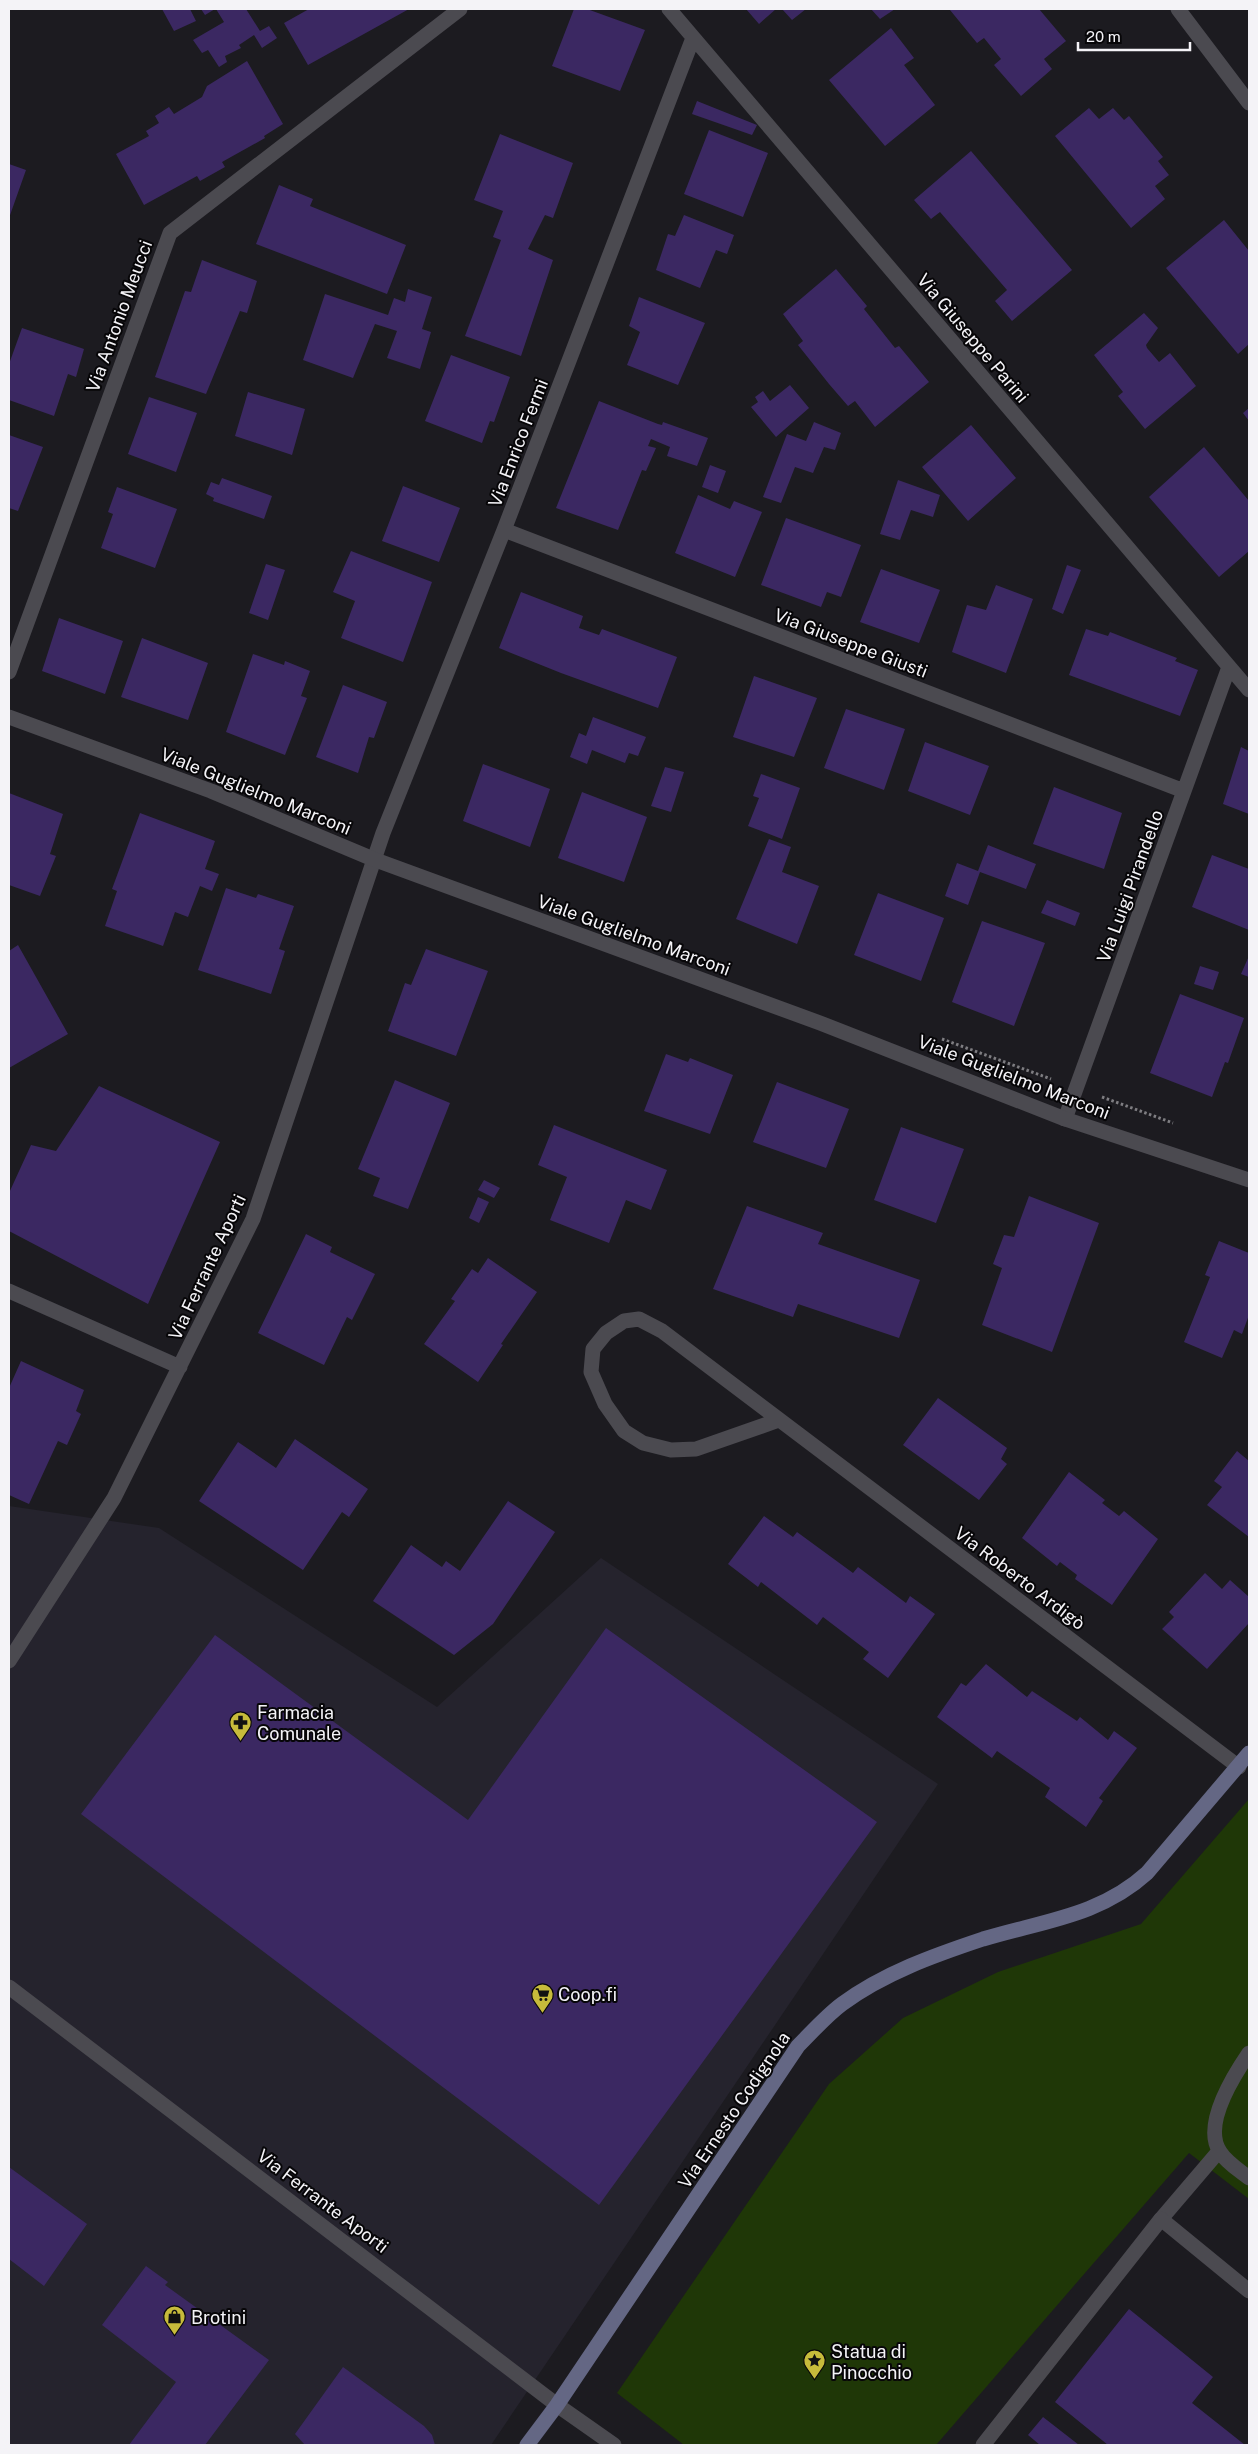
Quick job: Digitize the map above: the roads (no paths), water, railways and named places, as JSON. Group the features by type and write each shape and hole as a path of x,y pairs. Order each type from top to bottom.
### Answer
{"main road":[{"name":"Via Ernesto Codignola","path":"527,2445 557,2405 798,2046 825,2020 865,1988 919,1962 984,1939 1059,1920 1108,1902 1130,1889 1147,1873 1249,1753"}],"street":[{"name":"Via Antonio Meucci","path":"9,672 170,233 460,9"},
{"name":"Via Giuseppe Parini","path":"669,9 1249,690"},
{"path":"1178,9 1249,103"},
{"name":"Via Enrico Fermi","path":"374,859 504,530 692,38"},
{"name":"Via Giuseppe Giusti","path":"504,530 1184,791"},
{"name":"Via Luigi Pirandello","path":"1065,1119 1229,667"},
{"name":"Viale Guglielmo Marconi","path":"9,718 211,791 374,859 820,1023 1065,1119 1249,1180"},
{"name":"Via Ferrante Aporti","path":"9,1661 114,1498 253,1220 374,859"},
{"path":"9,1292 180,1367"},
{"name":"Via Roberto Ardigò","path":"779,1420 696,1449 671,1450 643,1443 624,1431 605,1404 591,1372 593,1349 606,1333 624,1321 639,1319 662,1331 1238,1766"},
{"name":"Via Ferrante Aporti","path":"9,1987 557,2405 614,2445"},
{"path":"1249,2053 1236,2072 1217,2116 1216,2129 1219,2151 1226,2160 1249,2178"},
{"path":"983,2445 1161,2219 1219,2151"},
{"path":"1161,2219 1249,2291"}],"place":[{"name":"Farmacia Comunale","path":"241,1741"},
{"name":"Coop.fi","path":"542,2013"},
{"name":"Brotini","path":"175,2336"},
{"name":"Statua di Pinocchio","path":"815,2380"}]}
